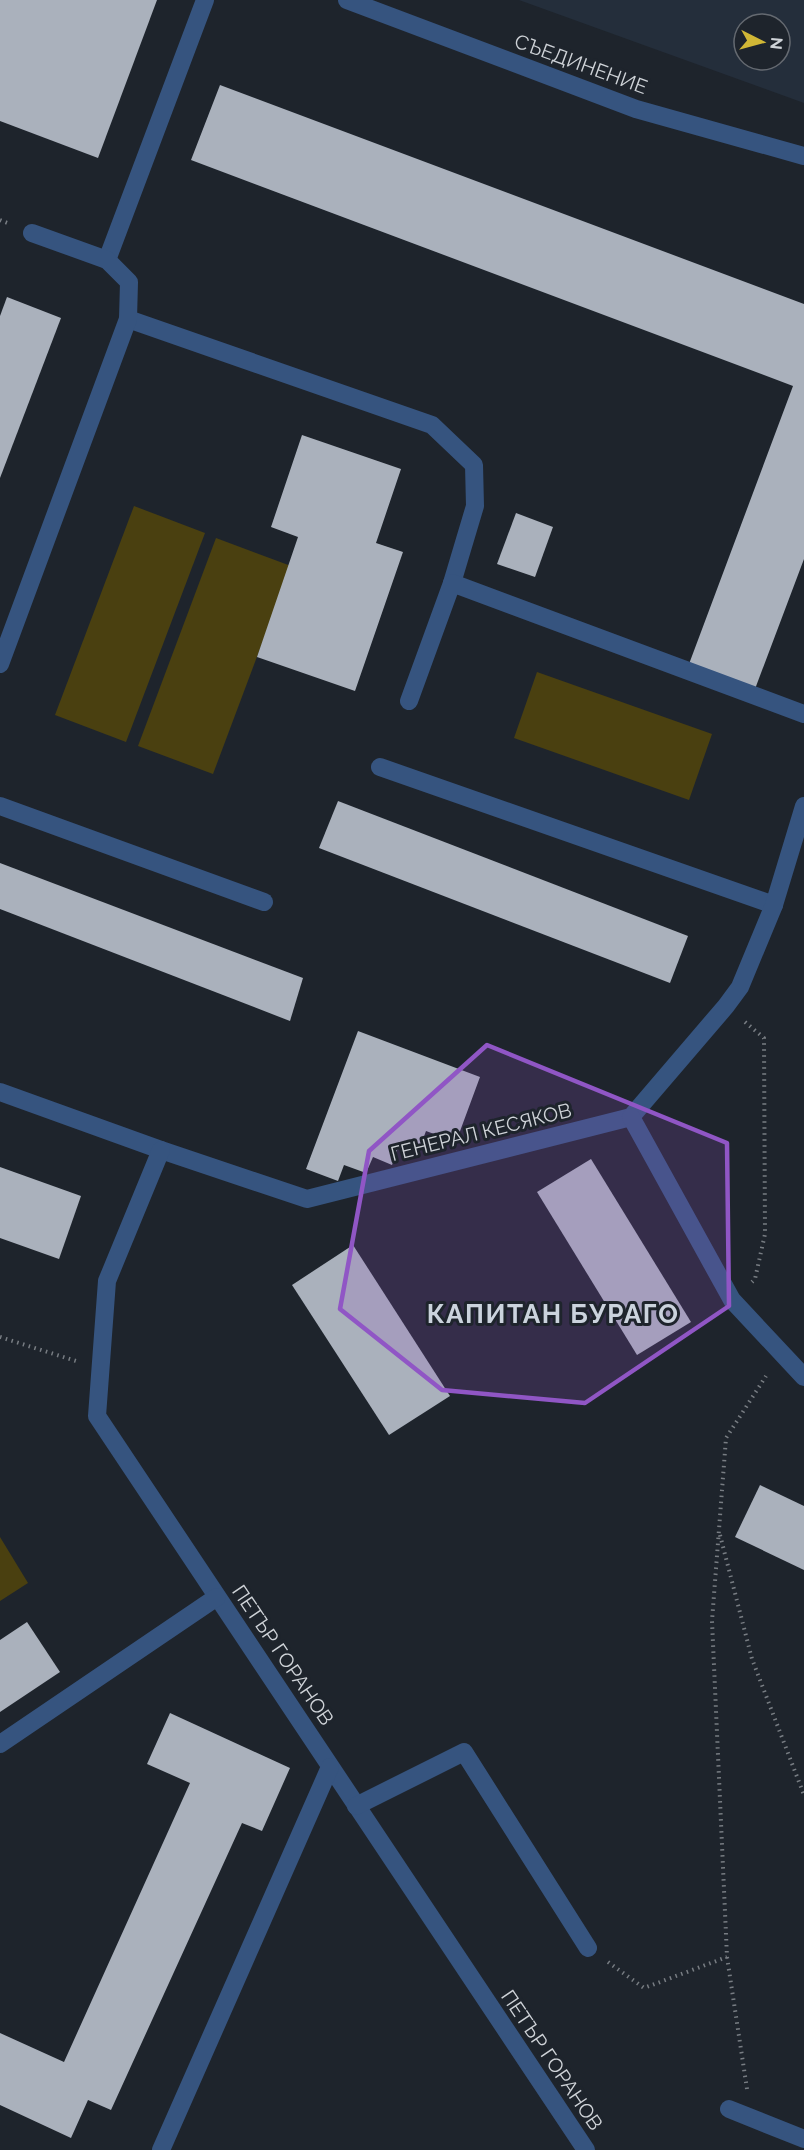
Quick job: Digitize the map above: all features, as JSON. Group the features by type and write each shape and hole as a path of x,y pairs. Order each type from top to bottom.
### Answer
{"street":[{"path":"107,260 205,0"},
{"name":"СЪЕДИНЕНИЕ","path":"347,0 636,109 804,156"},
{"path":"0,664 128,319 129,282 107,260 32,233"},
{"path":"128,319 432,424 474,465 475,506 452,583 409,701"},
{"path":"452,583 804,714"},
{"path":"380,767 774,905"},
{"path":"0,806 264,902"},
{"path":"804,806 774,905 740,987 631,1117 732,1300 804,1377"},
{"name":"ГЕНЕРАЛ КЕСЯКОВ","path":"0,1092 161,1150 307,1198 631,1117"},
{"name":"ПЕТЪР ГОРАНОВ","path":"161,1150 106,1281 97,1416 586,2150"},
{"path":"0,1744 217,1597"},
{"path":"357,1806 464,1752 588,1948"},
{"path":"161,2150 330,1767"},
{"path":"729,2109 804,2139"}],"path":[{"path":"726,1006 764,1038 765,1234 755,1279 732,1300"},
{"path":"0,1337 100,1369"},
{"path":"751,2118 727,1957 712,1621 726,1438 781,1353"},
{"path":"719,1531 752,1659 804,1795"},
{"path":"588,1948 644,1988 727,1957"}],"highlighted area":[{"path":"487,1045 727,1143 729,1306 585,1403 442,1390 340,1309 369,1151"}],"shaded area":[{"path":"519,0 804,0 804,103"},
{"path":"134,506 205,533 126,742 55,715"},
{"path":"216,538 291,566 213,774 138,746"},
{"path":"537,672 712,734 689,800 514,738"},
{"path":"0,1537 28,1583 0,1601"}],"building":[{"path":"0,0 157,0 98,158 0,121"},
{"path":"220,85 804,304 804,559 755,689 689,664 793,386 191,160"},
{"path":"7,297 61,318 0,478 0,316"},
{"path":"302,435 401,469 376,543 403,552 355,691 257,657 298,537 271,527"},
{"path":"516,513 553,527 535,577 497,564"},
{"path":"338,801 688,936 670,983 319,848"},
{"path":"0,863 303,978 290,1021 0,909"},
{"path":"358,1031 480,1077 456,1142 426,1131 419,1150 400,1142 392,1165 373,1157 366,1173 344,1165 338,1181 306,1169"},
{"path":"591,1159 691,1322 637,1355 537,1192"},
{"path":"0,1167 81,1196 59,1259 0,1238"},
{"path":"353,1245 450,1396 389,1435 292,1285"},
{"path":"760,1485 804,1506 804,1570 735,1537"},
{"path":"27,1622 60,1672 0,1712 0,1640"},
{"path":"170,1713 290,1768 262,1831 242,1823 111,2110 88,2100 71,2138 0,2105 0,2033 64,2062 190,1783 147,1764"}],"district":[{"name":"КАПИТАН БУРАГО","path":"553,1314"}]}
